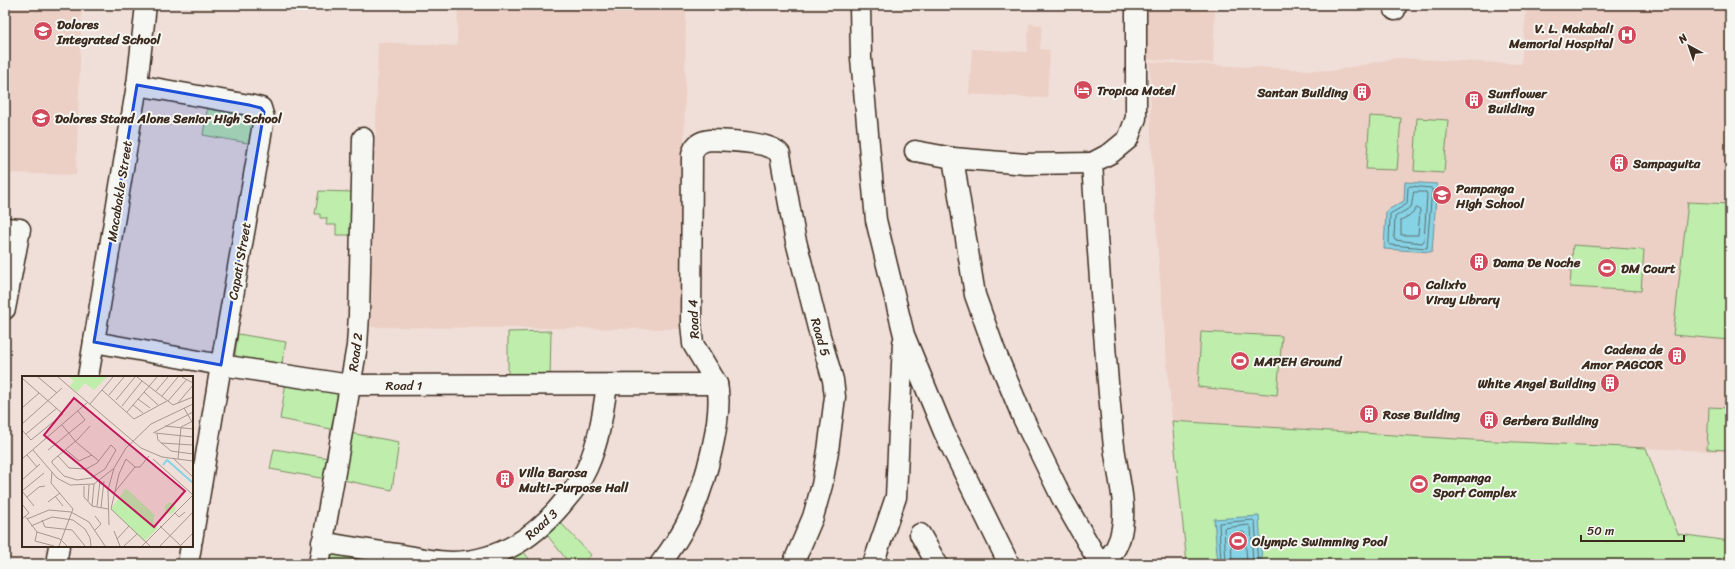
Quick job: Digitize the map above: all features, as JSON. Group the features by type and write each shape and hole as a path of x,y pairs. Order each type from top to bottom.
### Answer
{"street":[{"name":"Macabakle Street","path":"88,376 137,85 146,5"},
{"path":"860,5 861,58 876,220 904,335 944,432 1009,564"},
{"path":"915,151 953,158 1026,164 1092,162 1111,153 1128,139 1136,118 1136,5"},
{"name":"Capati Street","path":"137,85 249,104 261,108 264,112 193,534"},
{"name":"Road 2","path":"318,564 356,346 359,315 363,138"},
{"name":"Road 4","path":"660,564 691,516 708,464 717,419 717,384 710,370 696,350 692,338 692,155 696,146 705,141 736,142"},
{"name":"Road 5","path":"736,142 765,145 777,150 780,154 795,237 835,388 833,422 822,485 810,523 793,564"},
{"path":"953,158 975,295 995,351 1023,418 1062,498 1101,564 1111,556 1119,544 1123,507 1112,438 1092,162"},
{"path":"5,308 12,229"},
{"path":"873,564 896,497 904,335"},
{"name":"Road 1","path":"94,342 221,365 350,385 717,384"},
{"name":"Road 3","path":"322,542 451,562 480,560 526,539 545,523 563,503 577,486 587,469 599,432 607,385"},
{"path":"920,534 937,564"},
{"path":"56,564 59,547"},
{"path":"188,564 191,547"}],"highlighted area":[{"path":"137,85 249,105 261,108 264,112 221,365 94,342"}],"shaded area":[{"name":"Dolores Stand Alone Senior High School","path":"5,5 82,5 76,175 5,173"},
{"path":"458,5 686,5 682,329 371,327 378,42 457,46"},
{"path":"1145,5 1215,5 1213,63 1143,59"},
{"name":"Pampanga High School","path":"1527,5 1730,5 1730,452 1473,440 1172,421 1158,255 1151,135 1150,62 1332,71 1396,58 1521,64"},
{"path":"1029,24 1042,25 1040,49 1050,50 1047,98 969,94 972,49 1027,52"}],"green space":[{"path":"208,105 255,116 253,144 203,135"},
{"path":"1370,116 1401,118 1397,170 1366,169"},
{"path":"1417,118 1448,120 1444,173 1414,171"},
{"path":"319,191 352,192 353,235 336,235 336,225 326,225 327,218 320,218 320,214 315,214"},
{"path":"1688,202 1730,204 1730,340 1673,335"},
{"name":"DM Court","path":"1573,245 1644,250 1641,291 1570,287"},
{"path":"551,331 550,380 508,379 508,332"},
{"name":"MAPEH Ground","path":"1201,332 1282,336 1277,395 1198,387"},
{"path":"238,334 286,342 281,367 240,361 235,354"},
{"path":"286,382 343,392 336,430 280,419"},
{"path":"1709,407 1730,408 1730,450 1707,449"},
{"name":"Pampanga Sport Complex","path":"1172,421 1473,440 1646,448 1678,534 1730,541 1730,564 1187,564"},
{"path":"350,433 399,442 392,490 343,480"},
{"path":"274,449 329,458 326,479 270,469"},
{"path":"560,522 591,555 582,564 570,564 547,535"},
{"path":"523,551 533,564 499,564"},
{"path":"332,554 355,558 354,564 330,564"}],"water":[{"path":"1405,182 1437,184 1432,252 1384,249 1386,211 1404,201"},
{"name":"Olympic Swimming Pool","path":"1259,516 1262,564 1218,564 1214,519"}],"place":[{"name":"Dolores Integrated School","path":"43,31"},
{"name":"V. L. Makabali Memorial Hospital","path":"1627,35"},
{"name":"Tropica Motel","path":"1083,90"},
{"name":"Santan Building","path":"1362,92"},
{"name":"Sunflower Building","path":"1474,100"},
{"name":"Dolores Stand Alone Senior High School","path":"41,118"},
{"name":"Sampaguita","path":"1619,163"},
{"name":"Pampanga High School","path":"1442,195"},
{"name":"Dama De Noche","path":"1479,262"},
{"name":"DM Court","path":"1607,268"},
{"name":"Calixto Viray Library","path":"1412,291"},
{"name":"Cadena de Amor PAGCOR","path":"1677,356"},
{"name":"MAPEH Ground","path":"1240,361"},
{"name":"White Angel Building","path":"1610,383"},
{"name":"Rose Building","path":"1369,414"},
{"name":"Gerbera Building","path":"1489,420"},
{"name":"Villa Barosa Multi-Purpose Hall","path":"505,479"},
{"name":"Pampanga Sport Complex","path":"1419,484"},
{"name":"Olympic Swimming Pool","path":"1238,541"}]}
